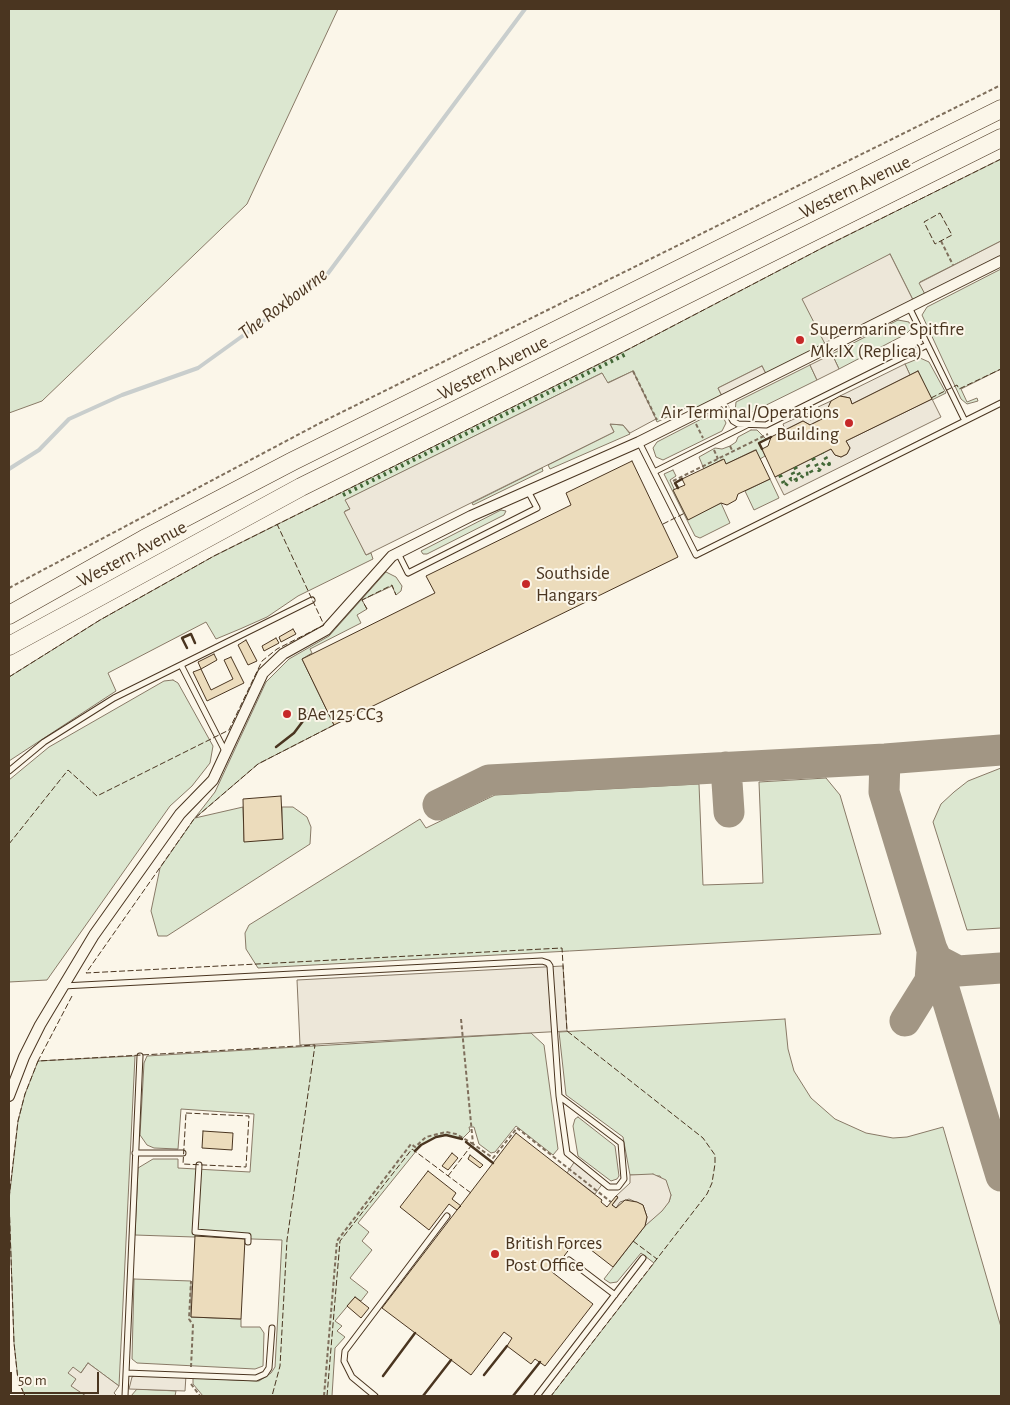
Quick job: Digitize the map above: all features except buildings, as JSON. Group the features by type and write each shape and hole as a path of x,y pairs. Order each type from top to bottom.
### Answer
{"highway":[{"name":"Western Avenue","path":"9,615 144,539 302,457 1001,108"},
{"name":"Western Avenue","path":"9,646 301,488 1001,138"}],"street":[{"path":"9,1096 24,1057 40,1024 63,986 94,935 180,814 213,780 257,685 272,663 283,654 326,630 392,556 471,516 639,442 1001,261"}],"lane":[{"path":"909,308 965,421"},
{"path":"722,401 733,421 738,424 766,425 927,345"},
{"path":"639,442 696,556 1001,403"},
{"path":"654,472 747,425"},
{"path":"398,553 408,573 537,508 528,491"},
{"path":"9,771 44,742 114,698 312,600"},
{"path":"181,665 226,753"},
{"path":"63,986 548,962 550,966 559,1096 568,1153 609,1187 618,1186 624,1179 621,1143 559,1096"},
{"path":"125,1396 134,1153 140,1056"},
{"path":"134,1153 183,1153"},
{"path":"198,1165 194,1232 248,1236 248,1242"},
{"path":"376,1396 352,1377 344,1361 345,1351 447,1216"},
{"path":"536,1396 643,1258"},
{"path":"569,1260 615,1295"},
{"path":"126,1373 256,1378 265,1374 269,1368 272,1328"}],"path":[{"path":"9,588 330,418 1001,85"},
{"path":"941,241 953,265"},
{"path":"633,371 658,424"},
{"path":"692,416 707,446"},
{"path":"673,481 770,433"},
{"path":"730,446 733,452"},
{"path":"461,1019 473,1144"},
{"path":"324,1396 336,1240 411,1144 415,1147 426,1137 446,1132 456,1134 493,1158 517,1128 611,1202"},
{"path":"191,1281 188,1319 193,1325 190,1383 200,1396"}],"green space":[{"path":"9,9 338,9 247,204 42,401 9,413"},
{"path":"1001,159 1001,241 920,282 925,294 913,300 890,254 825,344 766,374 762,366 718,388 722,396 694,410 692,405 657,422 633,371 607,383 602,373 346,500 350,509 345,511 366,555 371,553 373,559 298,596 267,617 240,629 216,639 206,622 108,673 116,691 9,761 9,677 100,620 214,556 627,350 824,247"},
{"path":"1001,269 1001,369 961,389 967,402 977,398 978,401 967,404 961,399 922,315 927,307"},
{"path":"898,320 909,322 911,329 906,334 839,369 832,354"},
{"path":"920,358 929,362 946,393 932,400 918,371 910,375 905,364"},
{"path":"810,365 817,380 744,416 737,415 735,412 736,402"},
{"path":"713,413 723,417 726,423 722,431 663,460 656,457 653,448 657,442"},
{"path":"610,424 623,425 630,434 550,469 548,465 614,432"},
{"path":"751,430 757,430 766,439 759,443 765,456 760,459 755,450 726,464 723,459 704,469 699,457 715,448 722,449 730,446 736,442 738,437"},
{"path":"542,468 543,471 473,505 472,503"},
{"path":"673,470 676,476 670,480 688,519 721,503 730,523 700,538 695,536 664,474"},
{"path":"770,479 779,498 754,510 745,491"},
{"path":"501,510 506,511 504,515 427,554 423,554 421,551"},
{"path":"386,572 396,577 402,586 401,591 396,595 392,586 362,600 367,609 357,615 361,623 310,649 312,653 302,659 334,725 258,764 195,818 243,807 244,841 282,839 282,807 293,807 307,817 311,827 310,844 167,936 158,936 151,911 160,868 194,819 215,792 266,682 289,659 329,636"},
{"path":"173,680 178,683 213,746 210,763 192,786 170,806 47,980 9,982 9,780 49,747 164,681"},
{"path":"1001,768 1001,928 967,930 933,822 941,804 954,792 968,781"},
{"path":"826,778 840,795 881,934 258,968 246,949 245,933 249,925 420,819 426,828 495,795 699,784 703,885 763,883 759,782"},
{"path":"785,1019 788,1049 794,1071 811,1098 835,1119 866,1133 893,1138 907,1137 943,1127 1001,1327 1001,1396 551,1396 654,1263 641,1253 617,1282 610,1283 604,1279 645,1226 669,1202 671,1195 660,1176 630,1175 623,1137 566,1095 559,1032"},
{"path":"531,1033 544,1045 558,1149 553,1155 516,1126 495,1152 491,1153 479,1144 474,1127 469,1127 470,1131 462,1139 446,1135 436,1137 421,1145 358,1223 369,1232 362,1241 372,1250 350,1278 368,1292 361,1301 355,1297 335,1321 342,1326 337,1331 345,1337 335,1348 332,1396 203,1396 193,1384 193,1378 259,1381 271,1373 275,1367 282,1240 135,1235 138,1168 153,1159 178,1159 178,1168 250,1172 254,1114 181,1109 178,1149 154,1148 147,1145 140,1135 144,1063 147,1056"},
{"path":"135,1056 119,1386 88,1363 72,1385 86,1396 25,1396 18,1380 14,1343 9,1200 18,1121 25,1094 38,1061"},
{"path":"578,1117 615,1146 619,1176 617,1179 611,1181 578,1156 573,1126 575,1119"},
{"path":"134,1279 191,1281 191,1317 241,1319 241,1327 260,1327 264,1333 263,1366 255,1369 137,1363 132,1359"},
{"path":"137,1389 176,1391 175,1396 131,1396"}],"shaded area":[{"path":"1001,241 1001,261 927,298 919,283"},
{"path":"890,254 913,300 825,344 802,299"},
{"path":"832,354 839,369 817,380 810,365"},
{"path":"905,364 910,375 852,404 850,398 840,396"},
{"path":"762,366 768,378 724,400 718,388"},
{"path":"633,371 656,419 630,433 623,425 610,424 614,432 366,555 344,512 350,509 345,500 602,373 608,383"},
{"path":"932,399 941,417 784,495 775,477 831,449 835,455 841,457 847,454 850,448 846,441"},
{"path":"831,401 828,409 830,415 810,425 803,421 785,430 783,424 807,413 810,420 821,414 818,407"},
{"path":"563,966 567,1031 300,1045 297,980"},
{"path":"575,1161 603,1183 595,1194 567,1173"},
{"path":"653,1174 666,1180 671,1195 669,1202 662,1211 645,1226 647,1217 643,1205 629,1199 620,1202 616,1208 612,1205 618,1198 616,1196 630,1183 630,1175"},
{"path":"88,1363 119,1386 114,1393 117,1396 86,1396 71,1386 76,1379 68,1373 73,1367 81,1373"},
{"path":"139,1373 186,1375 185,1391 129,1389 132,1377"}],"waterway":[{"name":"The Roxbourne","path":"9,469 39,450 69,419 122,395 198,368 326,276 525,9"}],"taxiway":[{"path":"438,805 489,780 885,759 1001,750"},
{"path":"885,759 884,792 1001,1176"},
{"path":"726,767 729,812"},
{"path":"931,947 937,960 958,971 1001,968"},
{"path":"905,1021 930,981 932,953"}],"hedge":[{"path":"343,495 628,353"},
{"path":"813,458 819,470 824,463 829,464 823,453"},
{"path":"795,467 801,478 804,474 812,473 806,462"},
{"path":"780,475 785,486 791,479 796,480 791,469"}],"fence":[{"path":"9,677 100,620 214,556 627,350 824,247 1001,159"},
{"path":"940,213 952,235 935,244 924,222 940,213"},
{"path":"931,398 957,385 959,389 1001,369"},
{"path":"663,524 685,513"},
{"path":"9,844 68,770 97,796 229,730 262,661 277,649 324,625 277,524"},
{"path":"367,609 362,600 392,585 396,595"},
{"path":"334,725 258,764 194,819 86,973 562,948 567,1031 703,1138 715,1155 715,1164 712,1183 707,1194 551,1396"},
{"path":"72,996 38,1061 315,1045 287,1240 280,1366 272,1396"},
{"path":"9,1198 18,1121 25,1094 38,1061"},
{"path":"186,1113 249,1116 246,1167 183,1164 186,1113"},
{"path":"448,1176 471,1146"},
{"path":"327,1396 340,1241 412,1149 471,1193"},
{"path":"9,1200 14,1343 18,1380 25,1396"},
{"path":"633,1241 657,1259"}],"wall":[{"path":"762,449 759,443 771,437"},
{"path":"678,488 675,483 682,479"},
{"path":"187,648 182,638 191,634 195,643"},
{"path":"276,747 294,733 309,713"},
{"path":"415,1151 421,1145 436,1137 446,1135 462,1139"},
{"path":"466,1142 493,1163"},
{"path":"383,1376 415,1333"},
{"path":"484,1375 507,1346"},
{"path":"423,1396 451,1360"},
{"path":"513,1396 540,1362"}],"place":[{"name":"Supermarine Spitfire Mk.IX (Replica)","path":"800,340"},
{"name":"Air Terminal/Operations Building","path":"849,423"},
{"name":"Southside Hangars","path":"526,584"},
{"name":"BAe 125 CC3","path":"287,714"},
{"name":"British Forces Post Office","path":"495,1254"}]}
